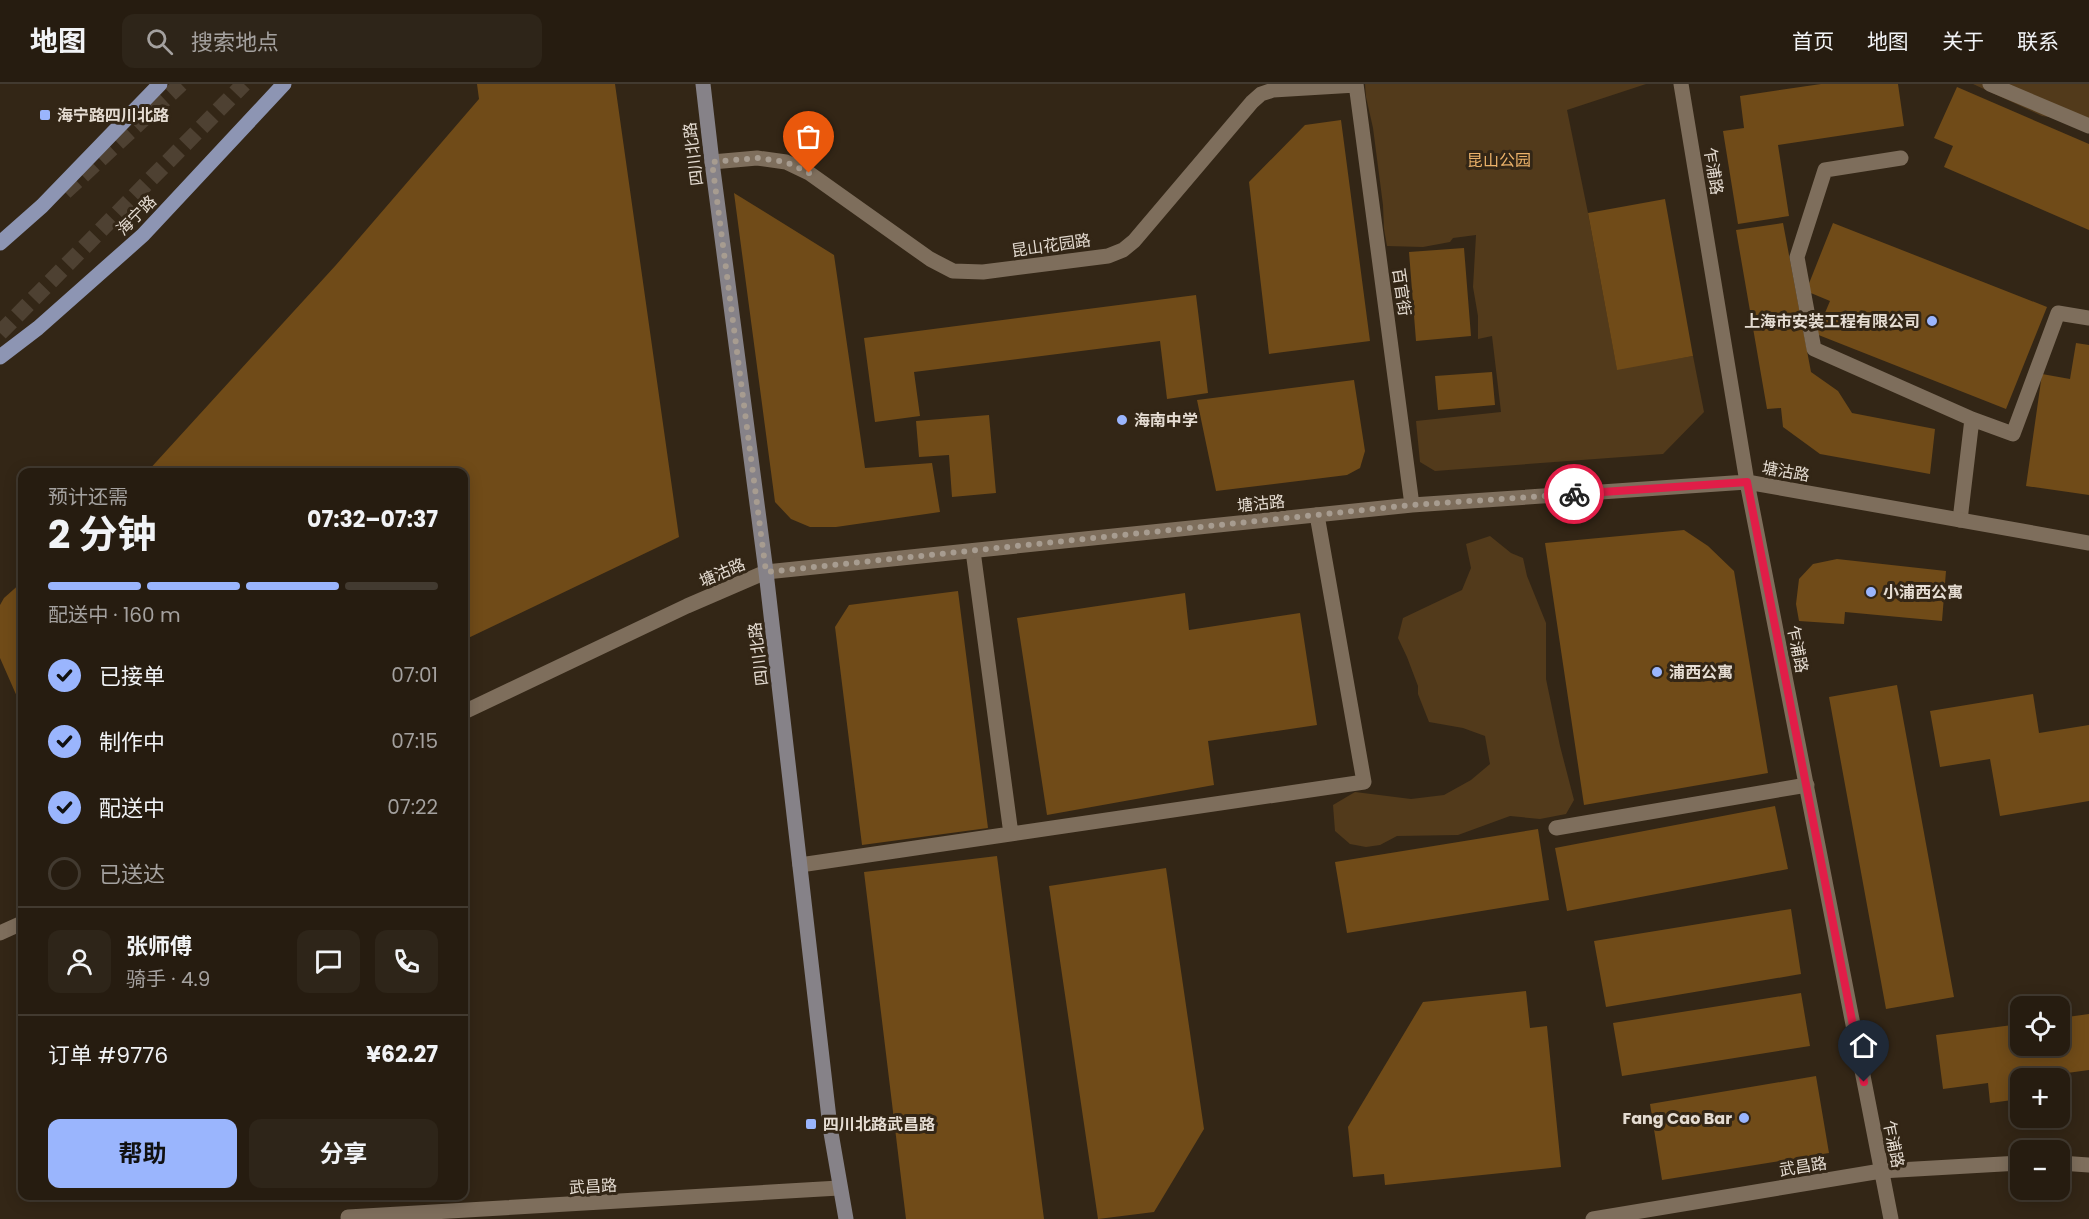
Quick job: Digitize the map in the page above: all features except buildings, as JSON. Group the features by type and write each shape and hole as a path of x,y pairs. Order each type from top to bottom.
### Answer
{"main road":[{"path":"0,243 42,206 160,84"},
{"name":"海宁路","path":"0,357 54,314 143,235 284,84"},
{"name":"四川北路","path":"703,84 766,572 839,1188 846,1219"}],"street":[{"name":"昆山花园路","path":"712,162 757,158 786,162 809,173 930,259 953,271 983,272 1108,256 1124,250 1251,102 1261,94 1273,90 1356,84"},
{"name":"百官街","path":"1356,84 1412,505"},
{"name":"乍浦路","path":"1681,84 1747,482 1891,1219"},
{"path":"1990,84 2089,126"},
{"path":"1901,158 1825,170 1797,257 1814,349 1972,419 2013,434 2058,313 2089,318"},
{"path":"1960,520 1972,419"},
{"name":"塘沽路","path":"468,710 687,606 766,572 1412,505 1747,482 2089,543"},
{"path":"800,865 1364,782 1317,515"},
{"path":"973,551 1011,834"},
{"path":"1556,828 1807,785"},
{"path":"0,933 18,925"},
{"name":"武昌路","path":"1593,1219 1881,1171 2010,1164"},
{"path":"2070,1164 2089,1165"},
{"name":"武昌路","path":"348,1217 839,1188"}],"green space":[{"name":"昆山公园","path":"1365,84 1646,84 1567,110 1617,369 1693,356 1704,412 1663,454 1435,471 1420,462 1416,421 1501,412 1492,336 1478,339 1478,316 1473,287 1476,235 1453,238 1450,242 1423,247 1387,246 1373,128"},
{"path":"1973,84 2089,84 2089,123 2042,116"},
{"path":"1490,536 1511,553 1523,558 1527,576 1546,623 1546,679 1574,800 1566,814 1540,819 1510,816 1458,835 1397,836 1380,845 1366,847 1350,844 1335,831 1333,805 1355,792 1411,799 1444,795 1471,780 1490,764 1485,736 1463,728 1429,722 1418,694 1418,686 1398,638 1403,618 1462,590 1471,568 1466,544"}],"tunnel":[{"path":"65,192 181,84"},
{"path":"0,333 244,84"}],"way so far":[{"path":"809,173 786,162 757,158 712,162 766,572 1412,505 1574,494"}],"place":[{"name":"海宁路四川北路","path":"45,115"},
{"name":"上海市安装工程有限公司","path":"1932,321"},
{"name":"海南中学","path":"1122,420"},
{"name":"小浦西公寓","path":"1871,592"},
{"name":"浦西公寓","path":"1657,672"},
{"name":"Fang Cao Bar","path":"1744,1118"},
{"name":"四川北路武昌路","path":"811,1124"}],"route":[{"path":"1574,494 1747,482 1864,1082"}]}
